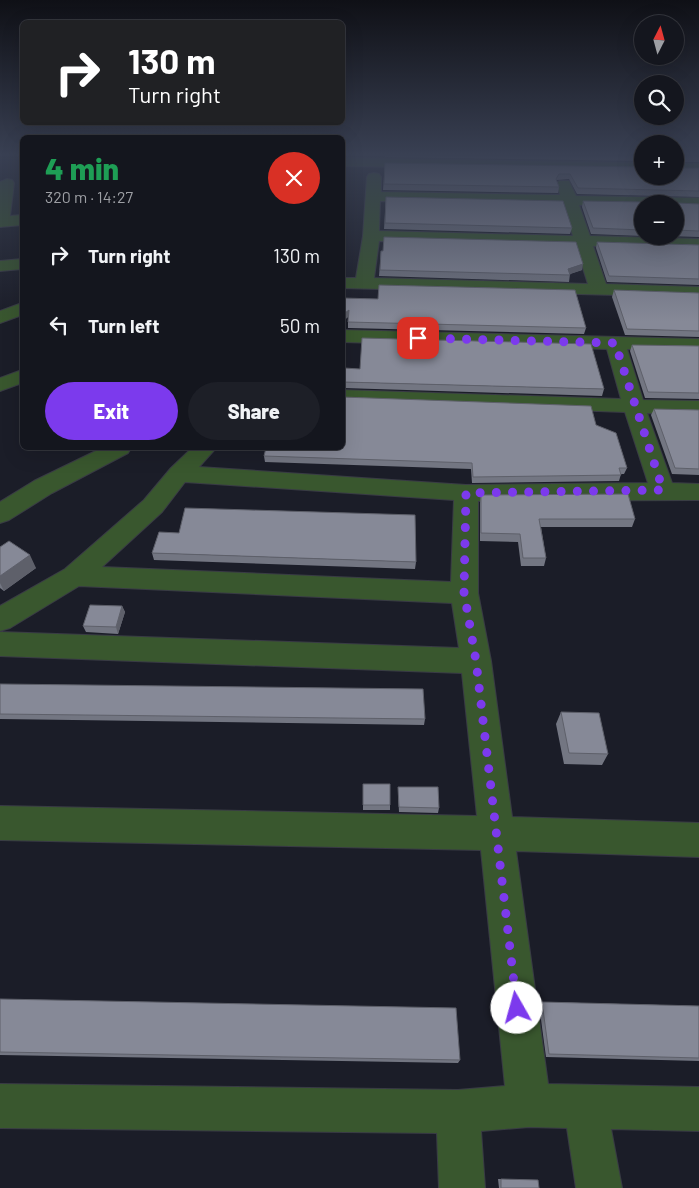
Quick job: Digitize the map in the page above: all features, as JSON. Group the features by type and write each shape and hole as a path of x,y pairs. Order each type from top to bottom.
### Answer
{"street":[{"path":"364,284 371,236 372,211"},
{"path":"574,211 599,290"},
{"path":"1,222 20,220"},
{"path":"371,236 699,244"},
{"path":"0,266 20,264"},
{"path":"345,283 699,292"},
{"path":"0,317 20,310"},
{"path":"348,340 699,345"},
{"path":"615,343 634,407 663,490"},
{"path":"0,385 20,377"},
{"path":"0,402 20,394"},
{"path":"345,396 699,408"},
{"path":"0,514 43,487 116,450"},
{"path":"0,620 74,576 153,506 178,474 203,450"},
{"path":"178,474 466,493 663,490 699,492"},
{"path":"466,493 464,592 476,661 529,1106"},
{"path":"74,576 464,592"},
{"path":"0,644 476,661"},
{"path":"0,823 495,833 699,840"},
{"path":"0,1106 458,1112 529,1106 699,1109"},
{"path":"586,1107 599,1188"},
{"path":"458,1112 462,1188"}],"building":[{"path":"385,211 566,211 572,228 385,223"},
{"path":"587,211 634,211 634,230 593,228"},
{"path":"684,211 699,211 699,231 684,230"},
{"path":"384,237 576,242 583,264 568,269 570,275 380,270"},
{"path":"597,242 634,243 634,245 699,245 699,279 609,276"},
{"path":"379,285 575,290 586,328 348,322 349,310 345,313 345,298 378,299"},
{"path":"614,290 699,293 699,331 627,329"},
{"path":"362,338 591,344 604,389 345,382 345,368 360,369"},
{"path":"632,345 699,346 699,393 648,392"},
{"path":"345,397 591,406 596,425 616,433 627,468 619,468 621,475 473,477 472,463 264,456 266,450 345,450"},
{"path":"654,409 699,410 699,469 675,468"},
{"path":"628,494 635,519 539,519 546,558 523,558 520,534 481,533 481,495"},
{"path":"185,508 415,515 416,562 152,553 159,532 179,533"},
{"path":"9,541 30,555 0,576 0,547"},
{"path":"90,605 122,606 116,627 83,626"},
{"path":"0,684 423,689 425,719 0,714"},
{"path":"561,712 599,713 608,754 569,753"},
{"path":"363,784 390,784 390,805 363,805"},
{"path":"398,787 438,787 439,808 399,807"},
{"path":"0,999 456,1008 460,1060 0,1052"},
{"path":"542,1002 699,1006 699,1058 549,1054"},
{"path":"501,1179 538,1180 539,1188 501,1188"}],"route":[{"path":"418,338 615,343 634,407 663,490 466,493 464,592 476,661 517,1008"}]}
